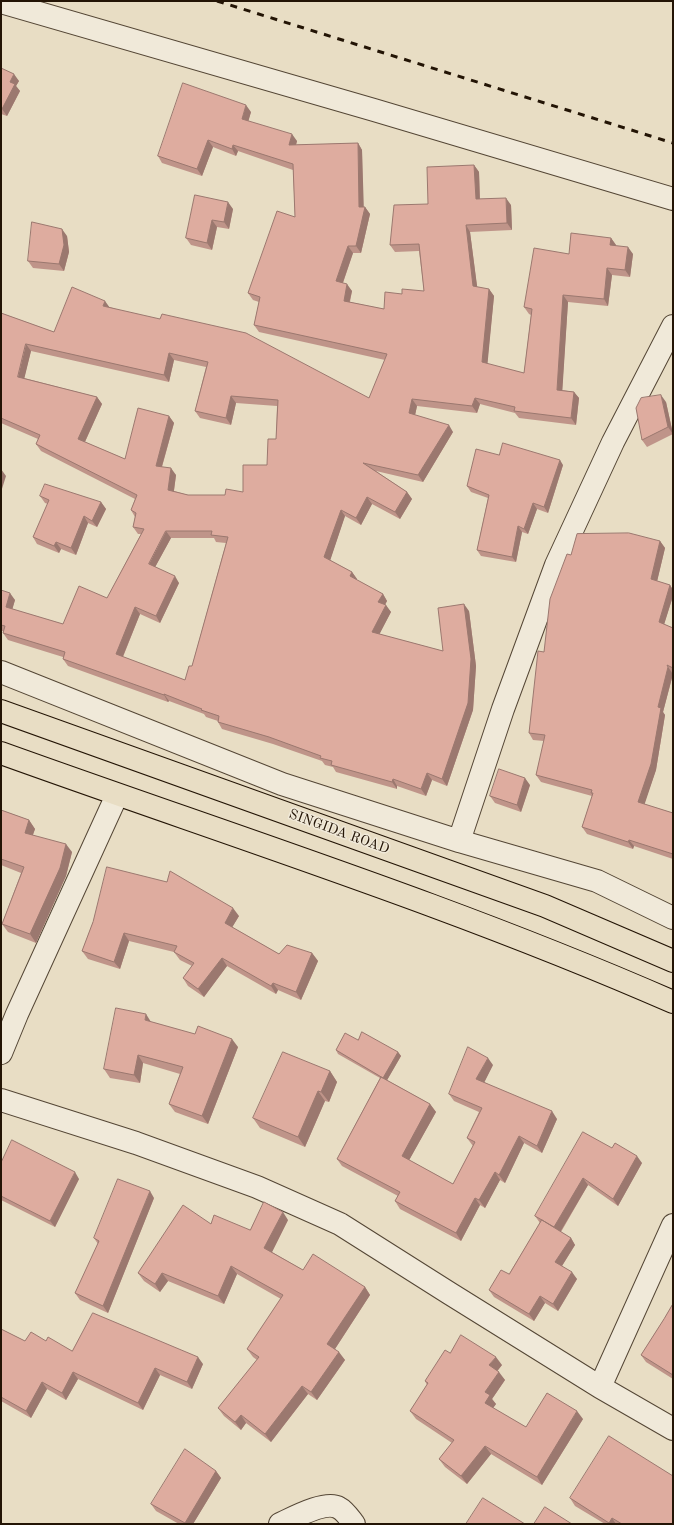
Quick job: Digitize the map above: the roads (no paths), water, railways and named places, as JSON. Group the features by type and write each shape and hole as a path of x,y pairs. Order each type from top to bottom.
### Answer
{"highway":[{"name":"SINGIDA ROAD","path":"1,711 545,906 673,961"},
{"path":"1,753 441,908 604,972 673,1002"}],"street":[{"path":"5,10 374,110 673,199"},
{"path":"459,841 503,709 556,566 613,442 673,326"},
{"path":"1,672 282,784 459,841 597,881 673,918"},
{"path":"1,1053 17,1014 117,795"},
{"path":"1,1100 136,1143 250,1184 340,1224 449,1293 673,1430"},
{"path":"600,1386 673,1225"},
{"path":"280,1524 320,1507 331,1506 339,1508 354,1524"}],"railway":[{"path":"217,1 673,143"}]}
